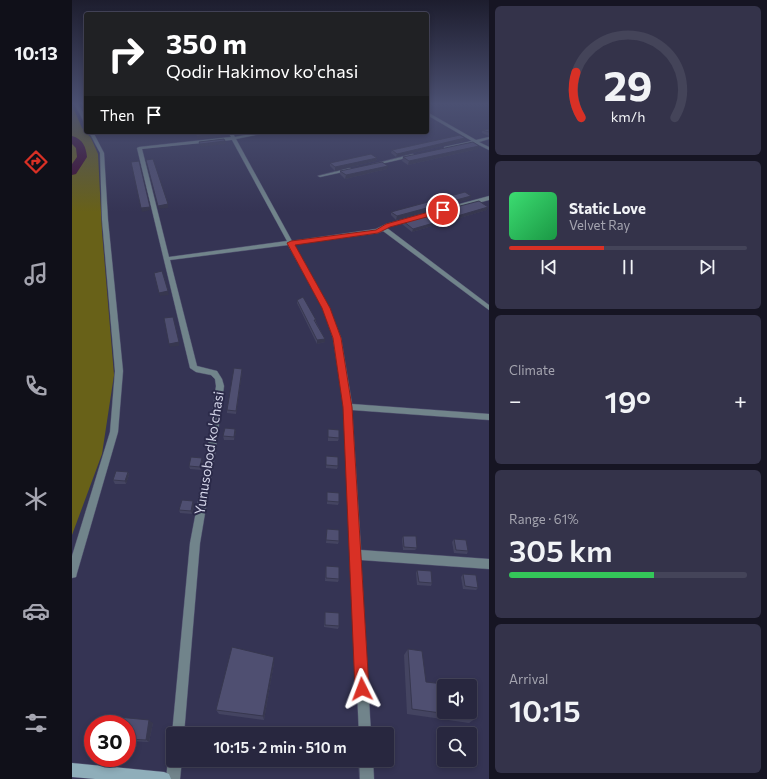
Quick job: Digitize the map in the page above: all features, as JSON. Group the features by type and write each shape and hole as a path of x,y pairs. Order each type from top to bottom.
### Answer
{"main road":[{"path":"72,770 164,779"}],"street":[{"path":"72,573 114,432 120,371 104,220 102,153 95,139"},
{"name":"Yunusobod ko'chasi","path":"179,727 195,543 211,454 220,386 219,376 214,372 194,368 168,259 139,148 201,139"},
{"path":"234,139 326,308 337,338 348,407 365,727"},
{"path":"471,139 489,149"},
{"path":"436,150 484,139"},
{"path":"367,166 421,154"},
{"path":"320,176 359,167"},
{"path":"168,259 378,231 388,225 487,200"},
{"path":"383,228 489,308"},
{"path":"348,407 489,417"},
{"path":"355,555 489,564"},
{"path":"173,779 174,767"},
{"path":"366,767 367,779"}],"shaded area":[{"path":"72,139 92,139 98,154 102,232 114,375 102,454 72,535"}],"building":[{"path":"221,139 224,139 225,141 200,144 199,142"},
{"path":"440,139 459,139 397,154 392,150"},
{"path":"473,142 479,146 409,161 403,157"},
{"path":"371,154 377,158 335,167 330,163"},
{"path":"153,159 168,204 158,206 146,160"},
{"path":"139,161 150,207 141,208 131,162"},
{"path":"382,162 388,166 346,175 340,171"},
{"path":"465,192 471,196 397,216 391,212"},
{"path":"479,201 488,207 413,229 403,221"},
{"path":"162,271 168,291 159,293 154,273"},
{"path":"303,297 325,339 317,340 297,300"},
{"path":"173,317 179,342 169,344 164,318"},
{"path":"234,368 242,369 236,411 227,410"},
{"path":"225,428 235,429 234,437 223,436"},
{"path":"328,429 339,430 339,438 328,437"},
{"path":"326,456 338,457 338,466 326,465"},
{"path":"191,457 202,458 200,467 189,466"},
{"path":"116,471 128,472 125,481 113,480"},
{"path":"327,492 339,493 339,502 327,501"},
{"path":"182,500 193,501 191,511 179,510"},
{"path":"327,529 339,530 339,541 326,540"},
{"path":"403,536 416,536 417,548 404,547"},
{"path":"454,539 466,540 468,551 456,550"},
{"path":"326,566 339,567 339,579 326,578"},
{"path":"417,570 431,571 432,583 419,582"},
{"path":"463,574 476,575 478,588 465,586"},
{"path":"325,612 339,613 339,626 325,625"},
{"path":"232,647 274,657 263,716 216,710"},
{"path":"408,649 422,651 426,682 437,683 437,713 412,709"},
{"path":"136,719 149,720 146,740 136,739"}],"waterway":[{"path":"72,139 81,147 82,157 72,172"}],"route":[{"path":"362,689 348,407 337,338 326,308 291,243 378,231 388,225 443,210"}]}
